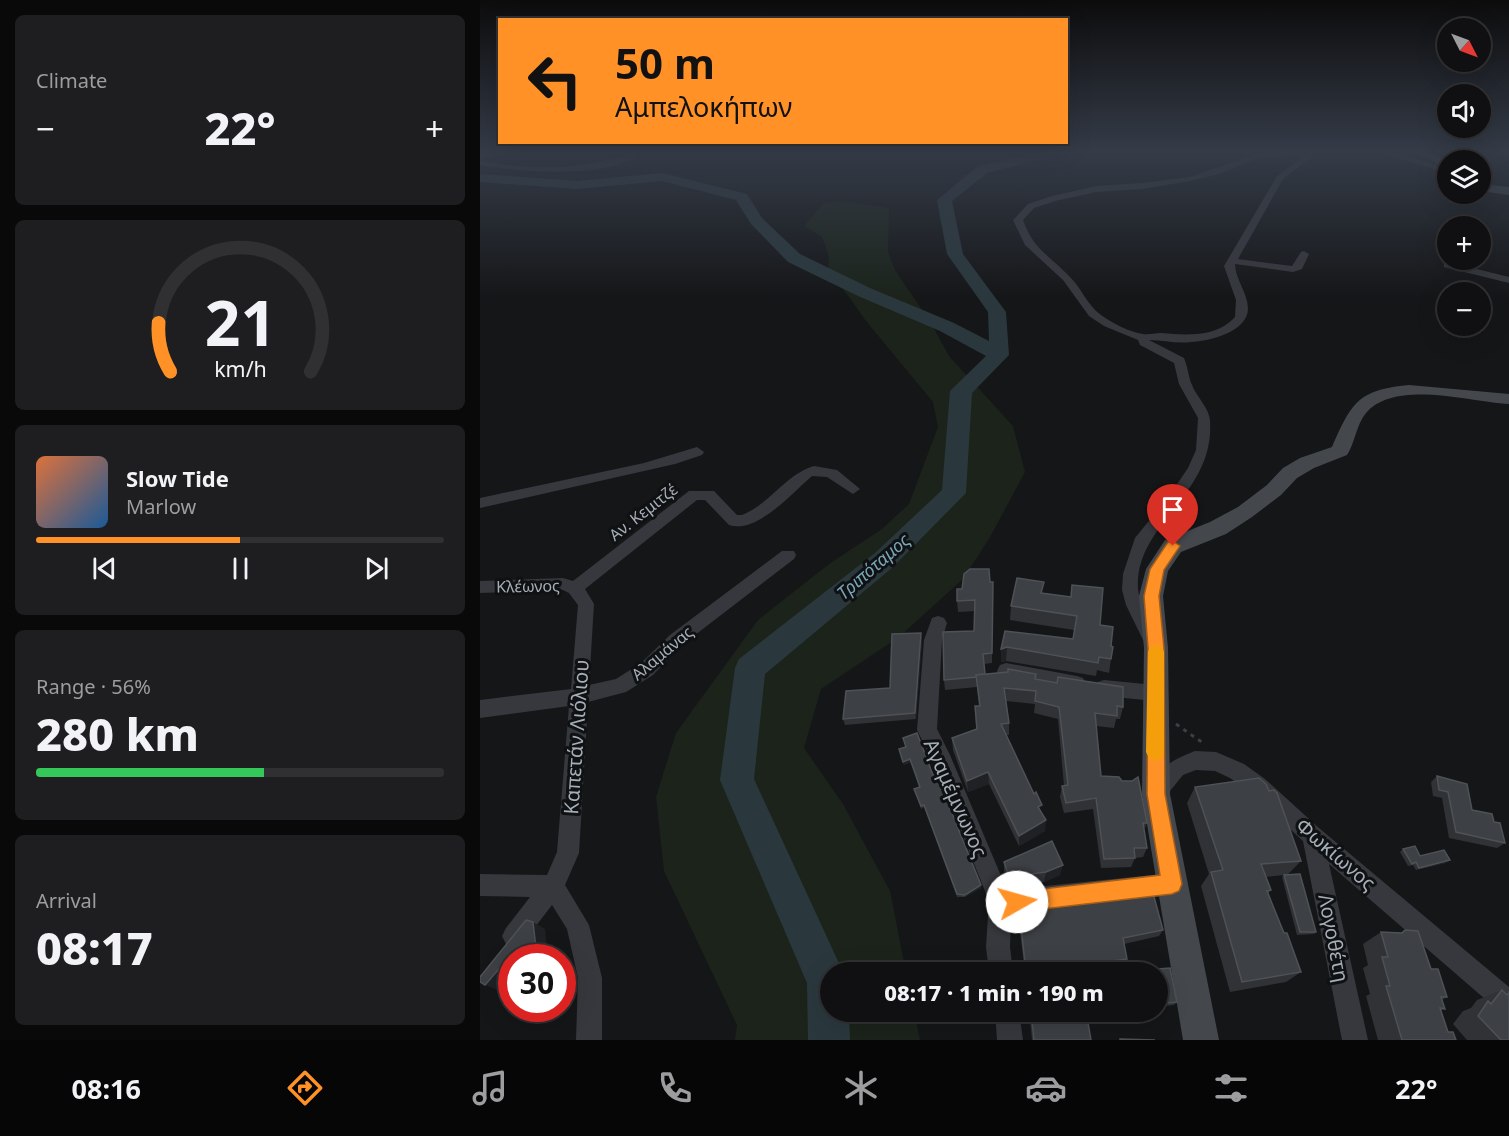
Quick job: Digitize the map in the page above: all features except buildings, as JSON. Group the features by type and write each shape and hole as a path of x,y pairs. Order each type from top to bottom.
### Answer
{"street":[{"path":"1042,202 1025,210 1018,220 1025,238 1039,258 1074,288 1085,307 1099,319 1143,338 1191,339 1219,332 1240,320 1242,302 1229,266 1244,237 1267,202"},
{"path":"1232,261 1293,269 1299,267 1304,254"},
{"path":"1468,270 1509,280"},
{"path":"1143,338 1144,343 1180,362 1185,384 1204,418 1203,450 1195,469 1174,500 1140,542 1131,574 1130,590 1134,605 1156,648"},
{"path":"1200,1040 1156,794 1156,648 1151,596 1157,569 1173,546 1218,528 1245,512 1274,490 1290,473 1307,463 1340,451 1352,422 1360,408 1369,399 1382,394 1425,390 1509,399"},
{"path":"480,503 543,487 623,474 697,452"},
{"name":"Αν. Κεμιτζέ","path":"575,588 694,495 709,495 734,521 742,522 756,516 807,473 817,470 833,474 853,489"},
{"name":"Αλαμάνας","path":"480,709 579,696 620,686 647,669 676,640 788,555"},
{"name":"Κλέωνος","path":"480,587 563,585 575,588"},
{"name":"Καπετάν Λιόλιου","path":"506,944 553,886 568,853 586,604 575,588"},
{"name":"Αγαμέμνωνος","path":"938,623 933,640 927,730 943,762 1000,901 998,947 1000,962"},
{"path":"1006,671 1094,686 1155,705"},
{"name":"Φωκίωνος","path":"1156,794 1165,778 1177,766 1190,759 1229,764 1284,808 1312,835 1509,1003"},
{"name":"Λογοθέτη","path":"1312,835 1355,1040"},
{"path":"1000,901 1017,902 1172,884"},
{"path":"480,885 553,886 578,925 590,978 589,1040"},
{"path":"1008,1022 1010,1040"}],"path":[{"path":"1155,705 1169,720 1190,732 1204,744"}],"shaded area":[{"path":"842,202 889,208 888,252 895,270 931,323 949,356 1013,426 1025,472 989,539 963,579 899,637 821,689 804,748 843,804 890,891 904,962 820,962 820,1022 916,1022 920,1040 735,1040 737,1025 664,871 656,797 676,733 758,620 829,564 882,529 909,504 938,427 933,402 866,321 828,268 829,257 822,237 804,226 823,204"}],"waterway":[{"path":"745,202 756,221 794,258 864,292 947,327 999,355"},
{"name":"Τριπόταμος","path":"944,202 955,254 997,312 999,355"},
{"name":"Τριπόταμος","path":"829,1040 827,983 737,780 750,668 884,560 954,493 961,391 999,355"}],"slow traffic":[{"path":"1155,752 1156,652"}],"route":[{"path":"1017,902 1172,884 1156,794 1154,716 1156,648 1151,596 1157,569 1173,546"}]}
